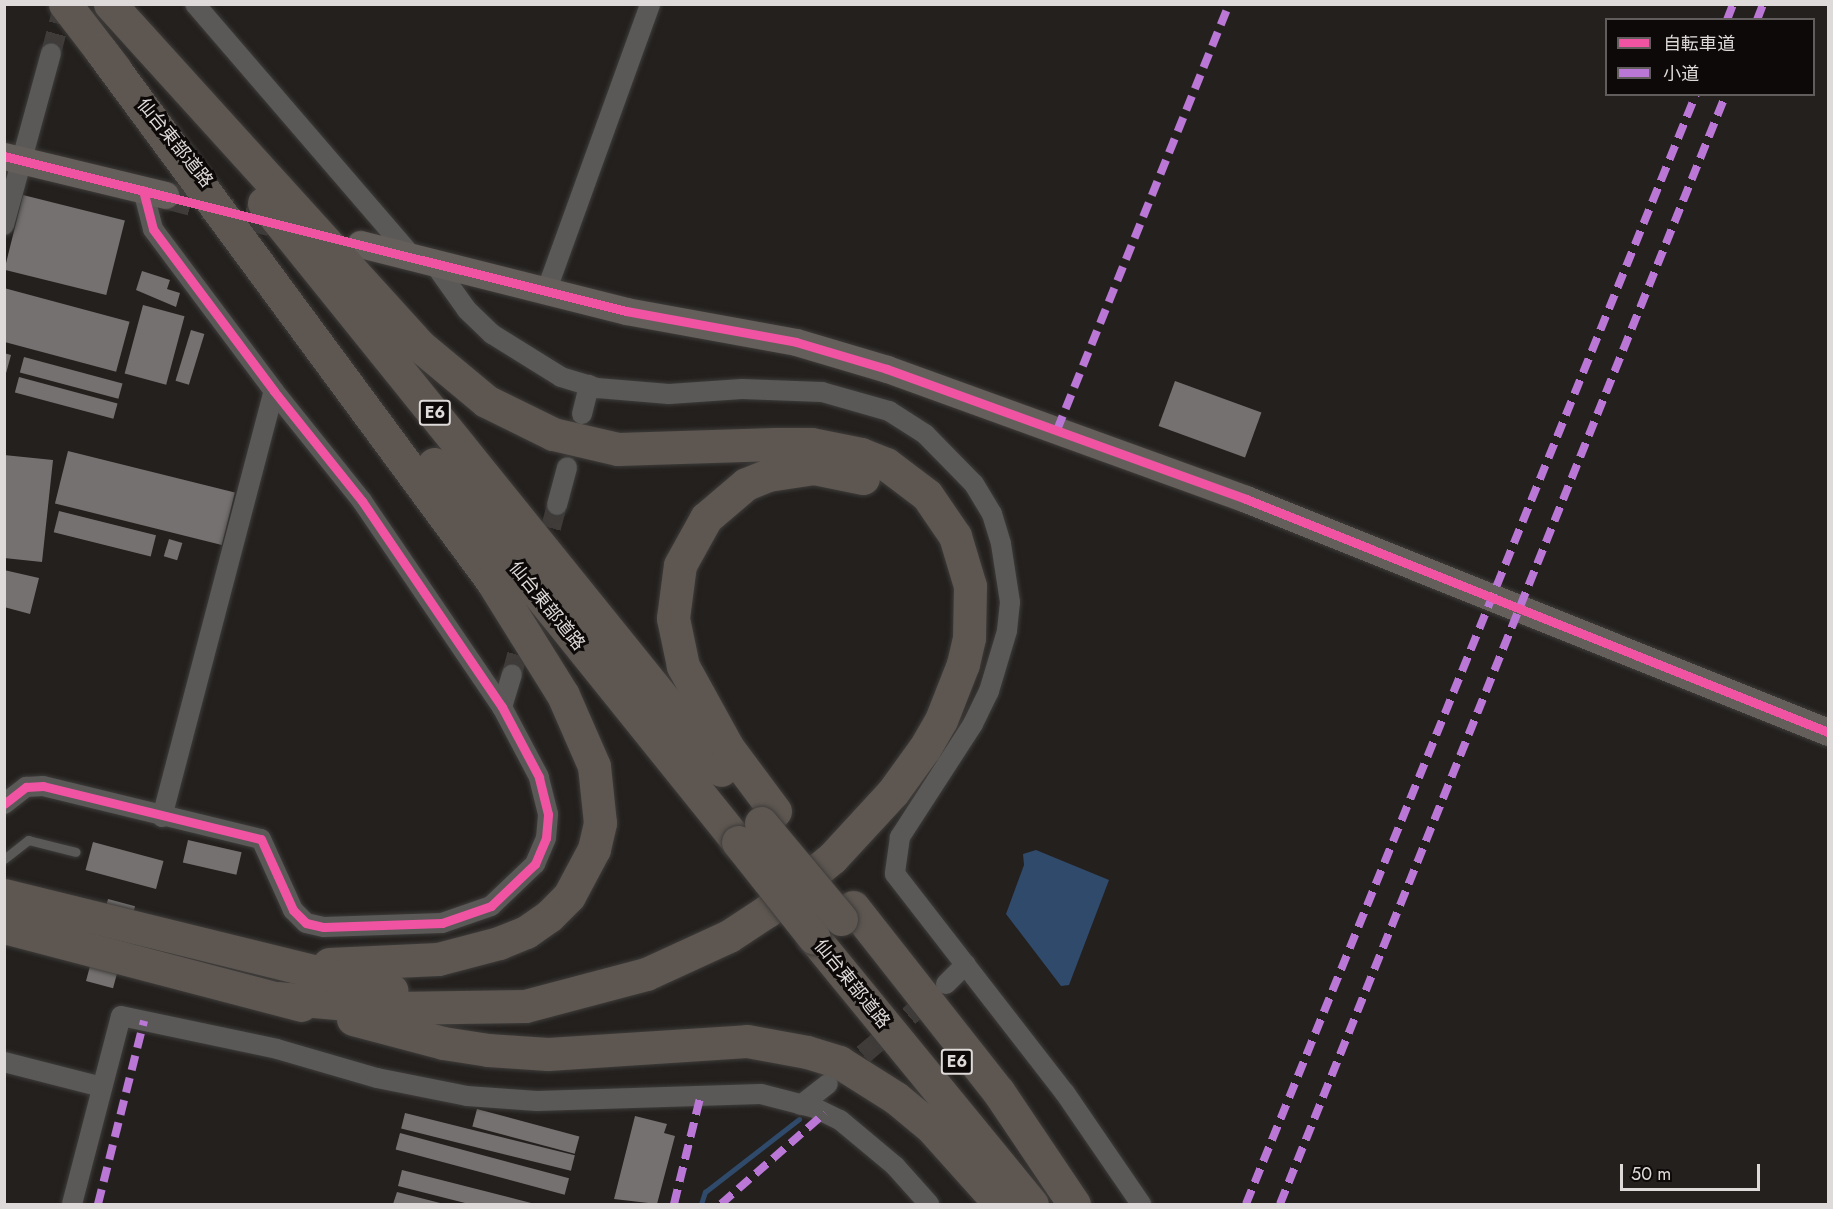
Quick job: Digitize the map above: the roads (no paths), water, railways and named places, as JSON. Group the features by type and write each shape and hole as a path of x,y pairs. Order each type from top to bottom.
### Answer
{"highway":[{"name":"仙台東部道路","path":"64,4 101,51 758,826 847,913 1073,1204"},
{"name":"仙台東部道路","path":"108,4 758,826 814,938 1032,1204"},
{"path":"108,4 420,346 486,401 553,434 618,448 811,444 861,454 886,464 927,495 956,536 970,586 969,638 963,664 941,720 924,749 893,792 832,858 768,911 729,936 645,974 525,1006 393,1008 279,998"},
{"path":"101,51 492,581 563,695 594,766 600,823 594,849 569,896 526,932 499,944 438,959 288,964"},
{"path":"4,895 288,964 368,986 451,993 570,977 648,952 722,916 785,873 821,842 864,797 909,735 938,675 952,620 944,564 934,539 919,518 880,486 835,470 791,470 768,475 726,499 691,540 680,565 674,591 677,642 693,688 728,748 758,826"},
{"path":"4,927 443,1043 488,1050 548,1054 737,1041 807,1052 839,1062 896,1098 931,1127 1000,1204"}],"street":[{"path":"195,4 467,310 492,334 561,377 589,385 669,394 742,389 822,392 889,411 925,434 974,484 992,514 1001,544 1010,602 1007,631 989,692 973,724 909,818 894,855 895,874 1065,1093 1141,1204"},
{"path":"546,292 650,4"},
{"path":"4,225 13,158 51,53"},
{"path":"4,804 26,787 43,786 162,817 261,839 293,910 306,923 324,927 442,923 491,906 535,864 546,838 548,813 539,777 502,707 362,501 274,391 153,229 154,192 13,158"},
{"path":"360,244 626,311 796,342 887,369 1246,499 1828,732"},
{"path":"582,414 589,385"},
{"path":"162,817 274,391"},
{"path":"557,505 567,467"},
{"path":"502,707 512,674"},
{"path":"946,984 966,964"},
{"path":"72,1204 121,1016 277,1048 377,1078 467,1096 537,1101 760,1094 801,1104 840,1120 895,1166 929,1204"},
{"path":"4,1062 102,1087"},
{"path":"801,1104 828,1084"}],"lane":[{"path":"4,859 28,840 76,852"}],"water":[{"path":"1036,850 1109,880 1069,985 1061,986 1006,914 1024,865 1023,854"}],"waterway":[{"path":"701,1204 705,1192 799,1119"}],"tunnel":[{"path":"51,53 64,4"},
{"path":"165,195 289,227"},
{"path":"543,557 557,505"},
{"path":"512,674 524,629"},
{"path":"840,1074 935,994"}]}
